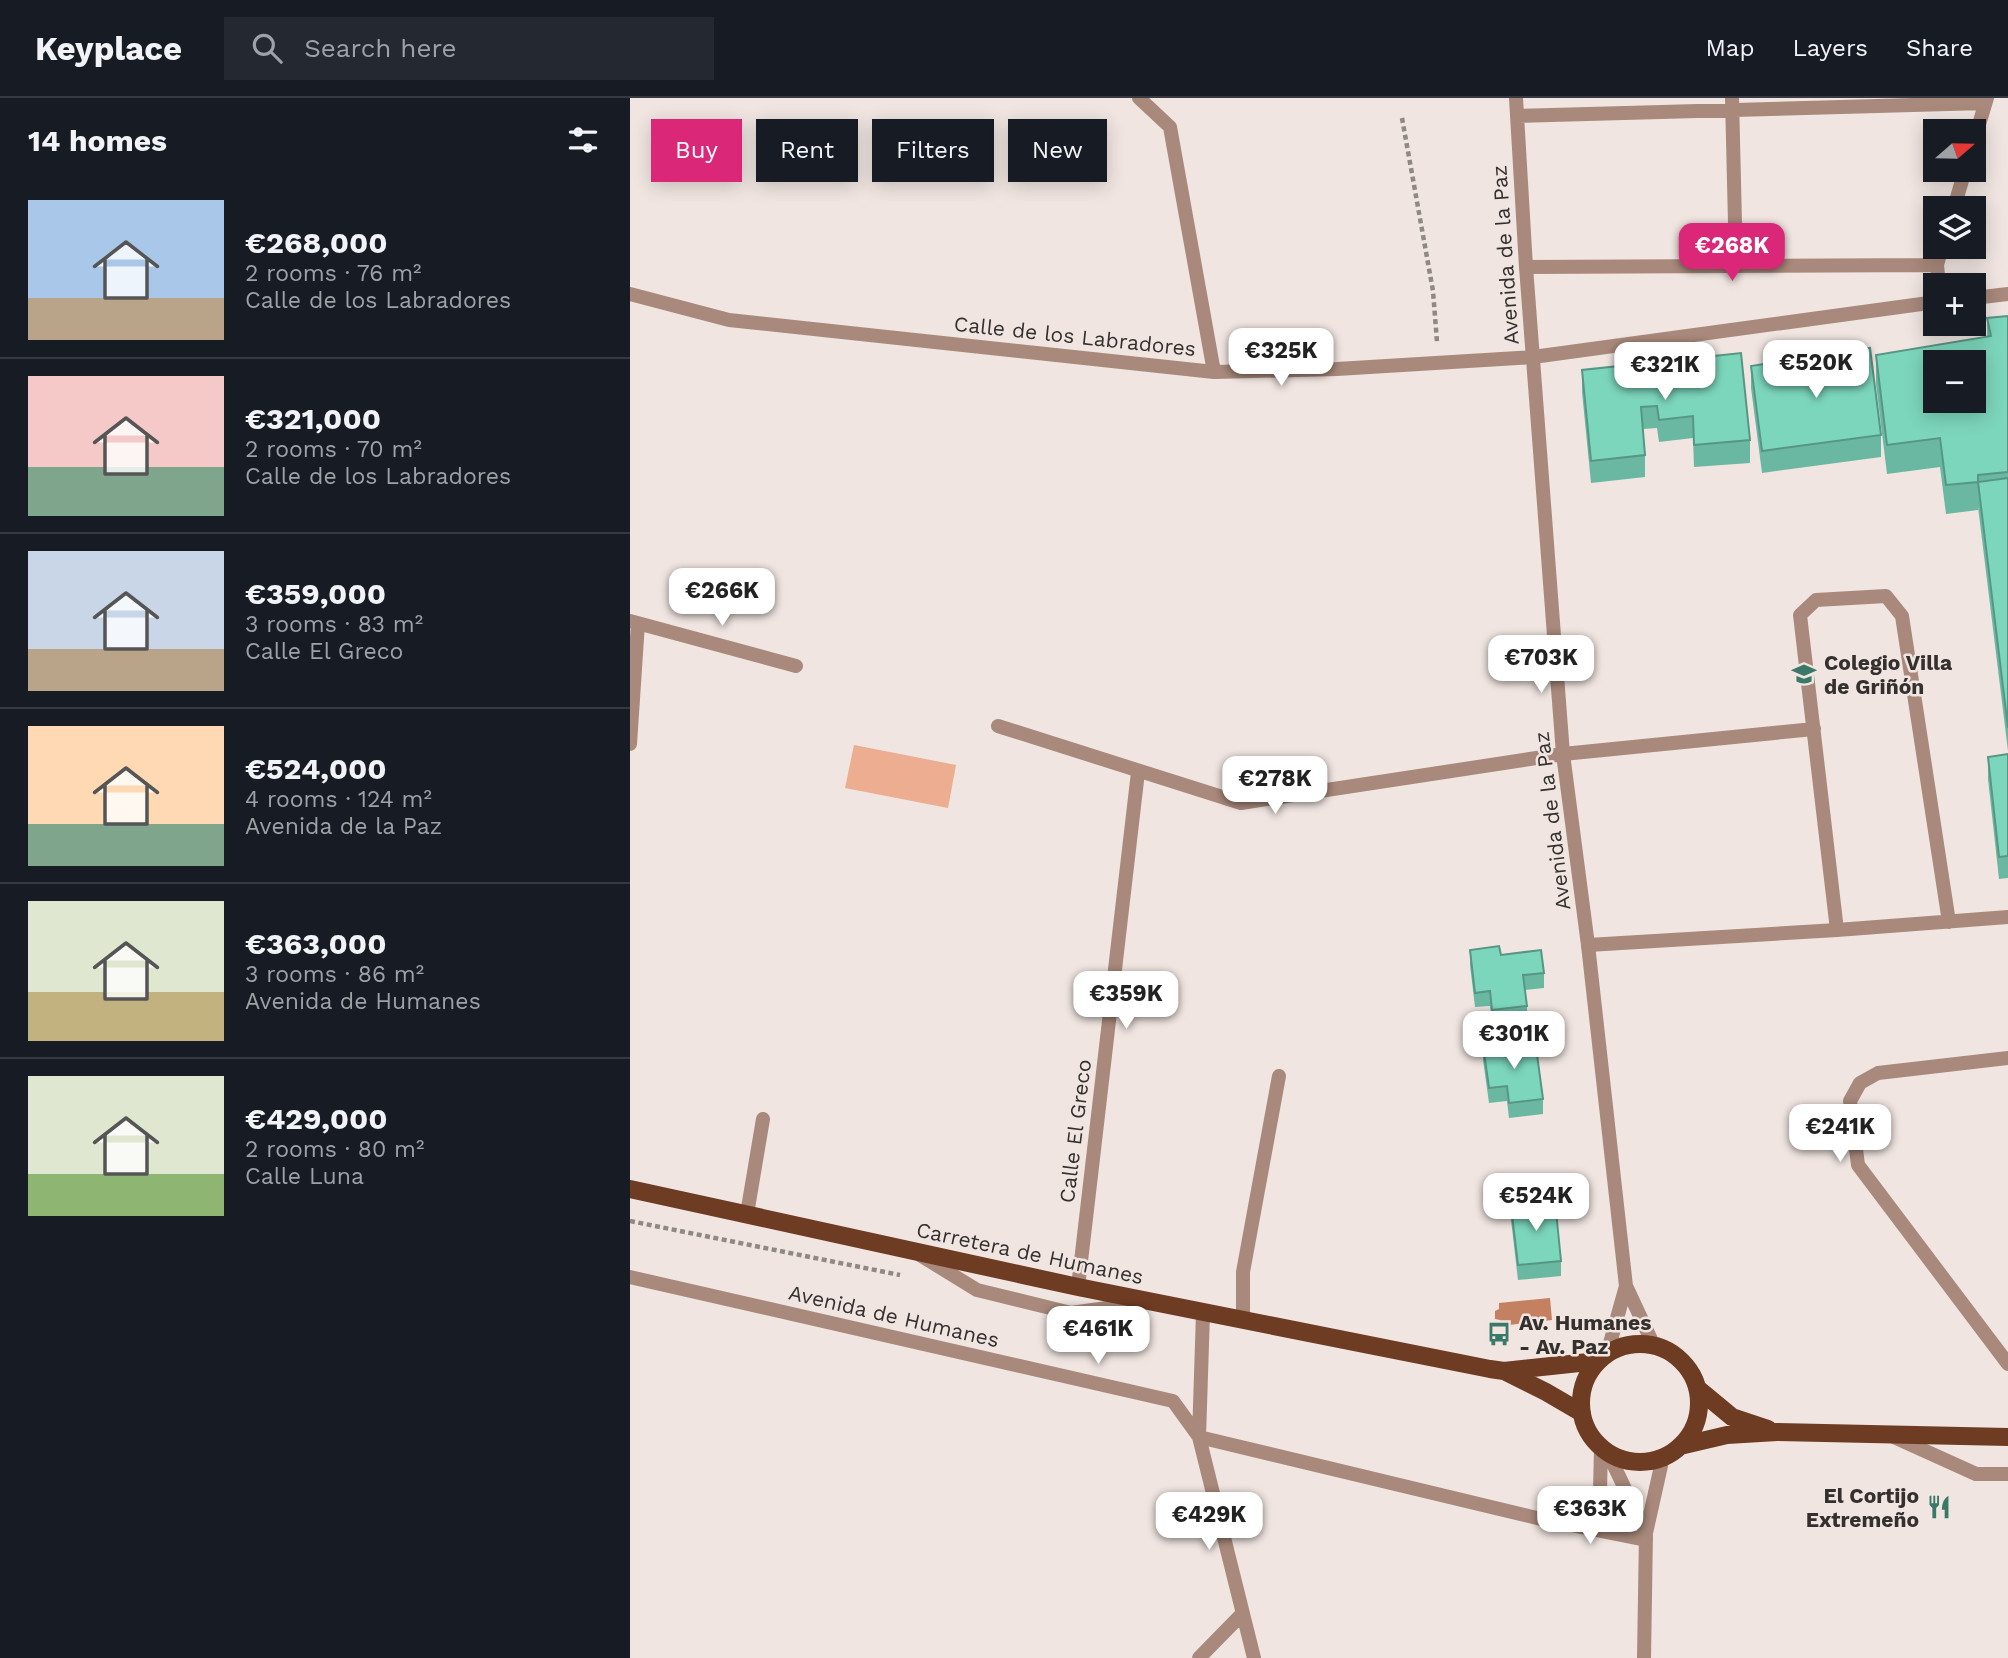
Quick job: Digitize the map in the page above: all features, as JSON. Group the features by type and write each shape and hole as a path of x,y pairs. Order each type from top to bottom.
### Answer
{"main road":[{"name":"Carretera de Humanes","path":"630,1189 1078,1287 1504,1371 1582,1413"},
{"path":"1630,1345 1654,1346 1673,1354 1688,1369 1697,1388 1696,1419 1680,1446 1663,1457 1636,1462 1621,1459 1605,1450 1588,1432 1582,1413 1581,1394 1587,1376 1603,1357 1630,1345"},
{"name":"Carretera de Humanes","path":"1504,1371 1603,1357"},
{"path":"1697,1388 1732,1417 1777,1432"},
{"path":"1680,1446 1727,1435 1777,1432 2008,1437"}],"street":[{"path":"1139,98 1170,127 1214,372"},
{"name":"Avenida de la Paz","path":"1516,98 1526,267 1563,754 1588,945 1626,1286 1654,1346"},
{"path":"1517,116 1732,104 1986,100 1980,119"},
{"path":"1732,104 1736,265"},
{"path":"1938,273 1939,259"},
{"path":"1526,267 1937,265"},
{"name":"Calle de los Labradores","path":"630,294 729,320 1214,372 1337,369 1533,357 1923,304"},
{"path":"1986,297 2008,294"},
{"path":"1838,930 1800,615 1816,600 1886,596 1902,616 1949,922"},
{"path":"630,744 634,622 796,666"},
{"path":"998,726 1241,803 1563,754 1814,729"},
{"name":"Calle El Greco","path":"1078,1287 1138,772"},
{"path":"1588,945 2008,917"},
{"path":"2008,1058 1878,1073 1860,1083 1850,1101 1858,1165 2008,1364"},
{"path":"1243,1320 1243,1272 1279,1076"},
{"path":"747,1214 763,1119"},
{"path":"913,1251 976,1290 1071,1313 1151,1302"},
{"name":"Avenida de Humanes","path":"630,1277 1173,1401 1199,1437"},
{"name":"Avenida de la Paz","path":"1603,1357 1626,1286"},
{"path":"1203,1313 1199,1437 1254,1658"},
{"path":"1887,1434 1976,1474 2008,1475"},
{"path":"1199,1437 1541,1519 1646,1537"},
{"path":"1541,1519 1582,1511 1600,1491 1605,1450"},
{"path":"1605,1450 1646,1537"},
{"path":"1644,1658 1646,1537 1663,1457"},
{"path":"1199,1658 1242,1613"}],"path":[{"path":"1402,118 1433,291 1438,363"},
{"path":"630,1221 910,1277"}],"shaded area":[{"path":"854,745 956,765 948,808 845,788"},
{"path":"1550,1298 1552,1320 1501,1326 1500,1320 1495,1319 1499,1303"}],"building":[{"path":"2008,316 2008,472 1978,475 1978,482 1946,485 1940,438 1887,445 1876,355 1991,336 1987,318"},
{"path":"1870,348 1881,435 1762,451 1751,366"},
{"path":"1741,353 1750,440 1694,445 1693,416 1659,420 1657,406 1641,407 1645,455 1591,461 1582,370"},
{"path":"2008,478 2008,728 1978,482"},
{"path":"2008,754 2008,856 1999,857 1988,757"},
{"path":"1499,946 1501,955 1541,950 1544,973 1523,975 1527,1006 1492,1010 1490,991 1475,993 1470,950"},
{"path":"1516,1041 1518,1049 1536,1047 1543,1099 1509,1103 1507,1086 1489,1088 1483,1045"},
{"path":"1555,1201 1561,1261 1518,1265 1511,1206"}],"place":[{"name":"Colegio Villa de Griñón","path":"1804,674"},
{"name":"Av. Humanes - Av. Paz","path":"1499,1334"},
{"name":"El Cortijo Extremeño","path":"1939,1507"}]}
